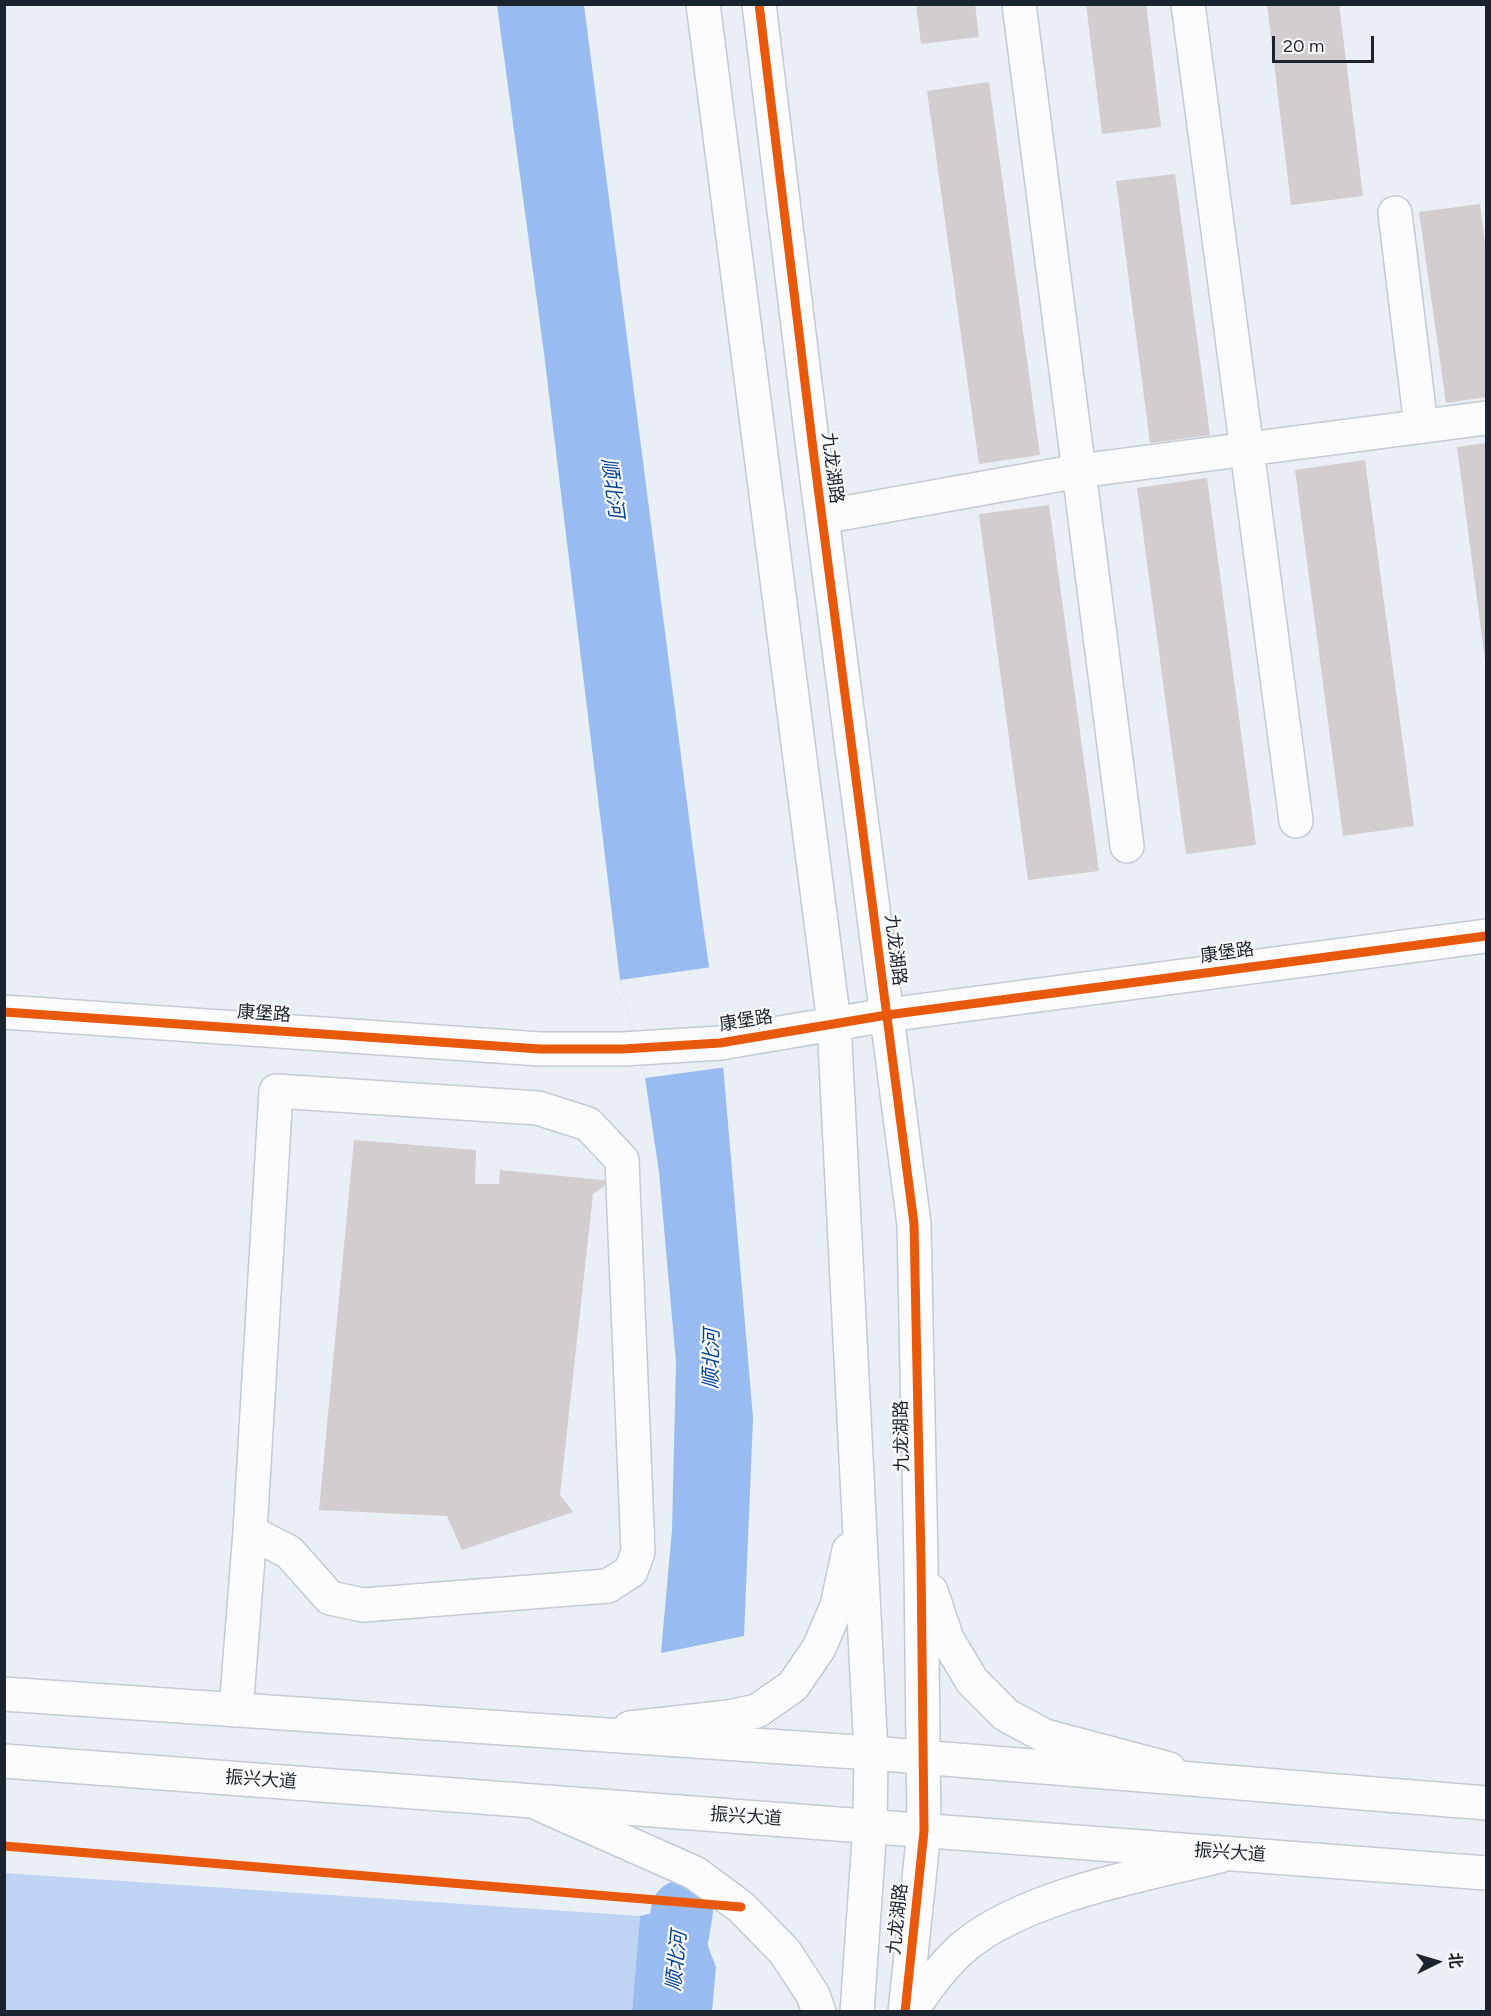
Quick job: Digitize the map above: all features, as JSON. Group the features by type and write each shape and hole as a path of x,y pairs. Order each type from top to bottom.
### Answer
{"street":[{"name":"九龙湖路","path":"702,4 834,1023 871,1753 870,1826 857,2012"},
{"name":"九龙湖路","path":"759,4 822,517 914,1224 924,1831 905,2012"},
{"path":"1019,4 1126,846"},
{"path":"1188,4 1296,821"},
{"path":"1395,213 1421,426"},
{"path":"822,517 1079,471 1486,418"},
{"name":"康堡路","path":"4,1012 540,1049 623,1049 720,1042 887,1015 1486,936"},
{"path":"236,1710 250,1532 276,1091 537,1108 588,1124 622,1160 638,1552 631,1572 608,1586 363,1605 330,1598 289,1552 250,1532"},
{"path":"584,1734 729,1717 757,1711 793,1686 819,1648 837,1606 858,1508"},
{"path":"921,1562 947,1639 972,1681 1006,1715 1045,1736 1214,1781"},
{"path":"4,1694 871,1753 1486,1803"},
{"name":"振兴大道","path":"4,1761 1486,1873"},
{"path":"530,1800 695,1873 741,1907 785,1953 813,1995 819,2012"},
{"path":"910,2012 940,1972 967,1945 1014,1915 1081,1891 1229,1853"}],"shaded area":[{"path":"4,1873 640,1916 632,2011 5,2011"}],"water":[{"path":"497,5 584,5 723,1065 753,1418 744,1636 661,1653 672,1530 676,1362 659,1172 645,1078 620,980 544,353"},
{"path":"656,1912 701,1928 716,1967 712,2011 632,2011 640,1916"}],"pier":[{"path":"712,967 727,1067 645,1078 620,980"}],"building":[{"path":"916,4 975,4 979,37 921,44"},
{"path":"1086,4 1146,4 1161,127 1102,134"},
{"path":"1267,4 1339,4 1363,196 1291,205"},
{"path":"989,82 1040,455 979,464 927,91"},
{"path":"1175,174 1210,435 1150,443 1116,181"},
{"path":"1480,204 1486,251 1486,397 1446,403 1419,212"},
{"path":"1486,443 1486,660 1485,660 1457,447"},
{"path":"1365,460 1414,826 1343,836 1295,470"},
{"path":"1207,478 1256,845 1186,854 1137,488"},
{"path":"1049,505 1099,871 1028,880 979,514"},
{"path":"354,1140 476,1150 475,1184 499,1184 500,1170 612,1181 593,1194 560,1495 573,1512 462,1550 447,1516 319,1510"}],"waterway":[{"name":"顺北河","path":"672,2012 677,1940 682,1911"}],"cycle path":[{"path":"759,4 813,449 914,1224 924,1831 905,2012"},
{"path":"4,1012 540,1049 623,1049 720,1043 887,1015 1486,936"},
{"path":"4,1846 741,1907"}]}
